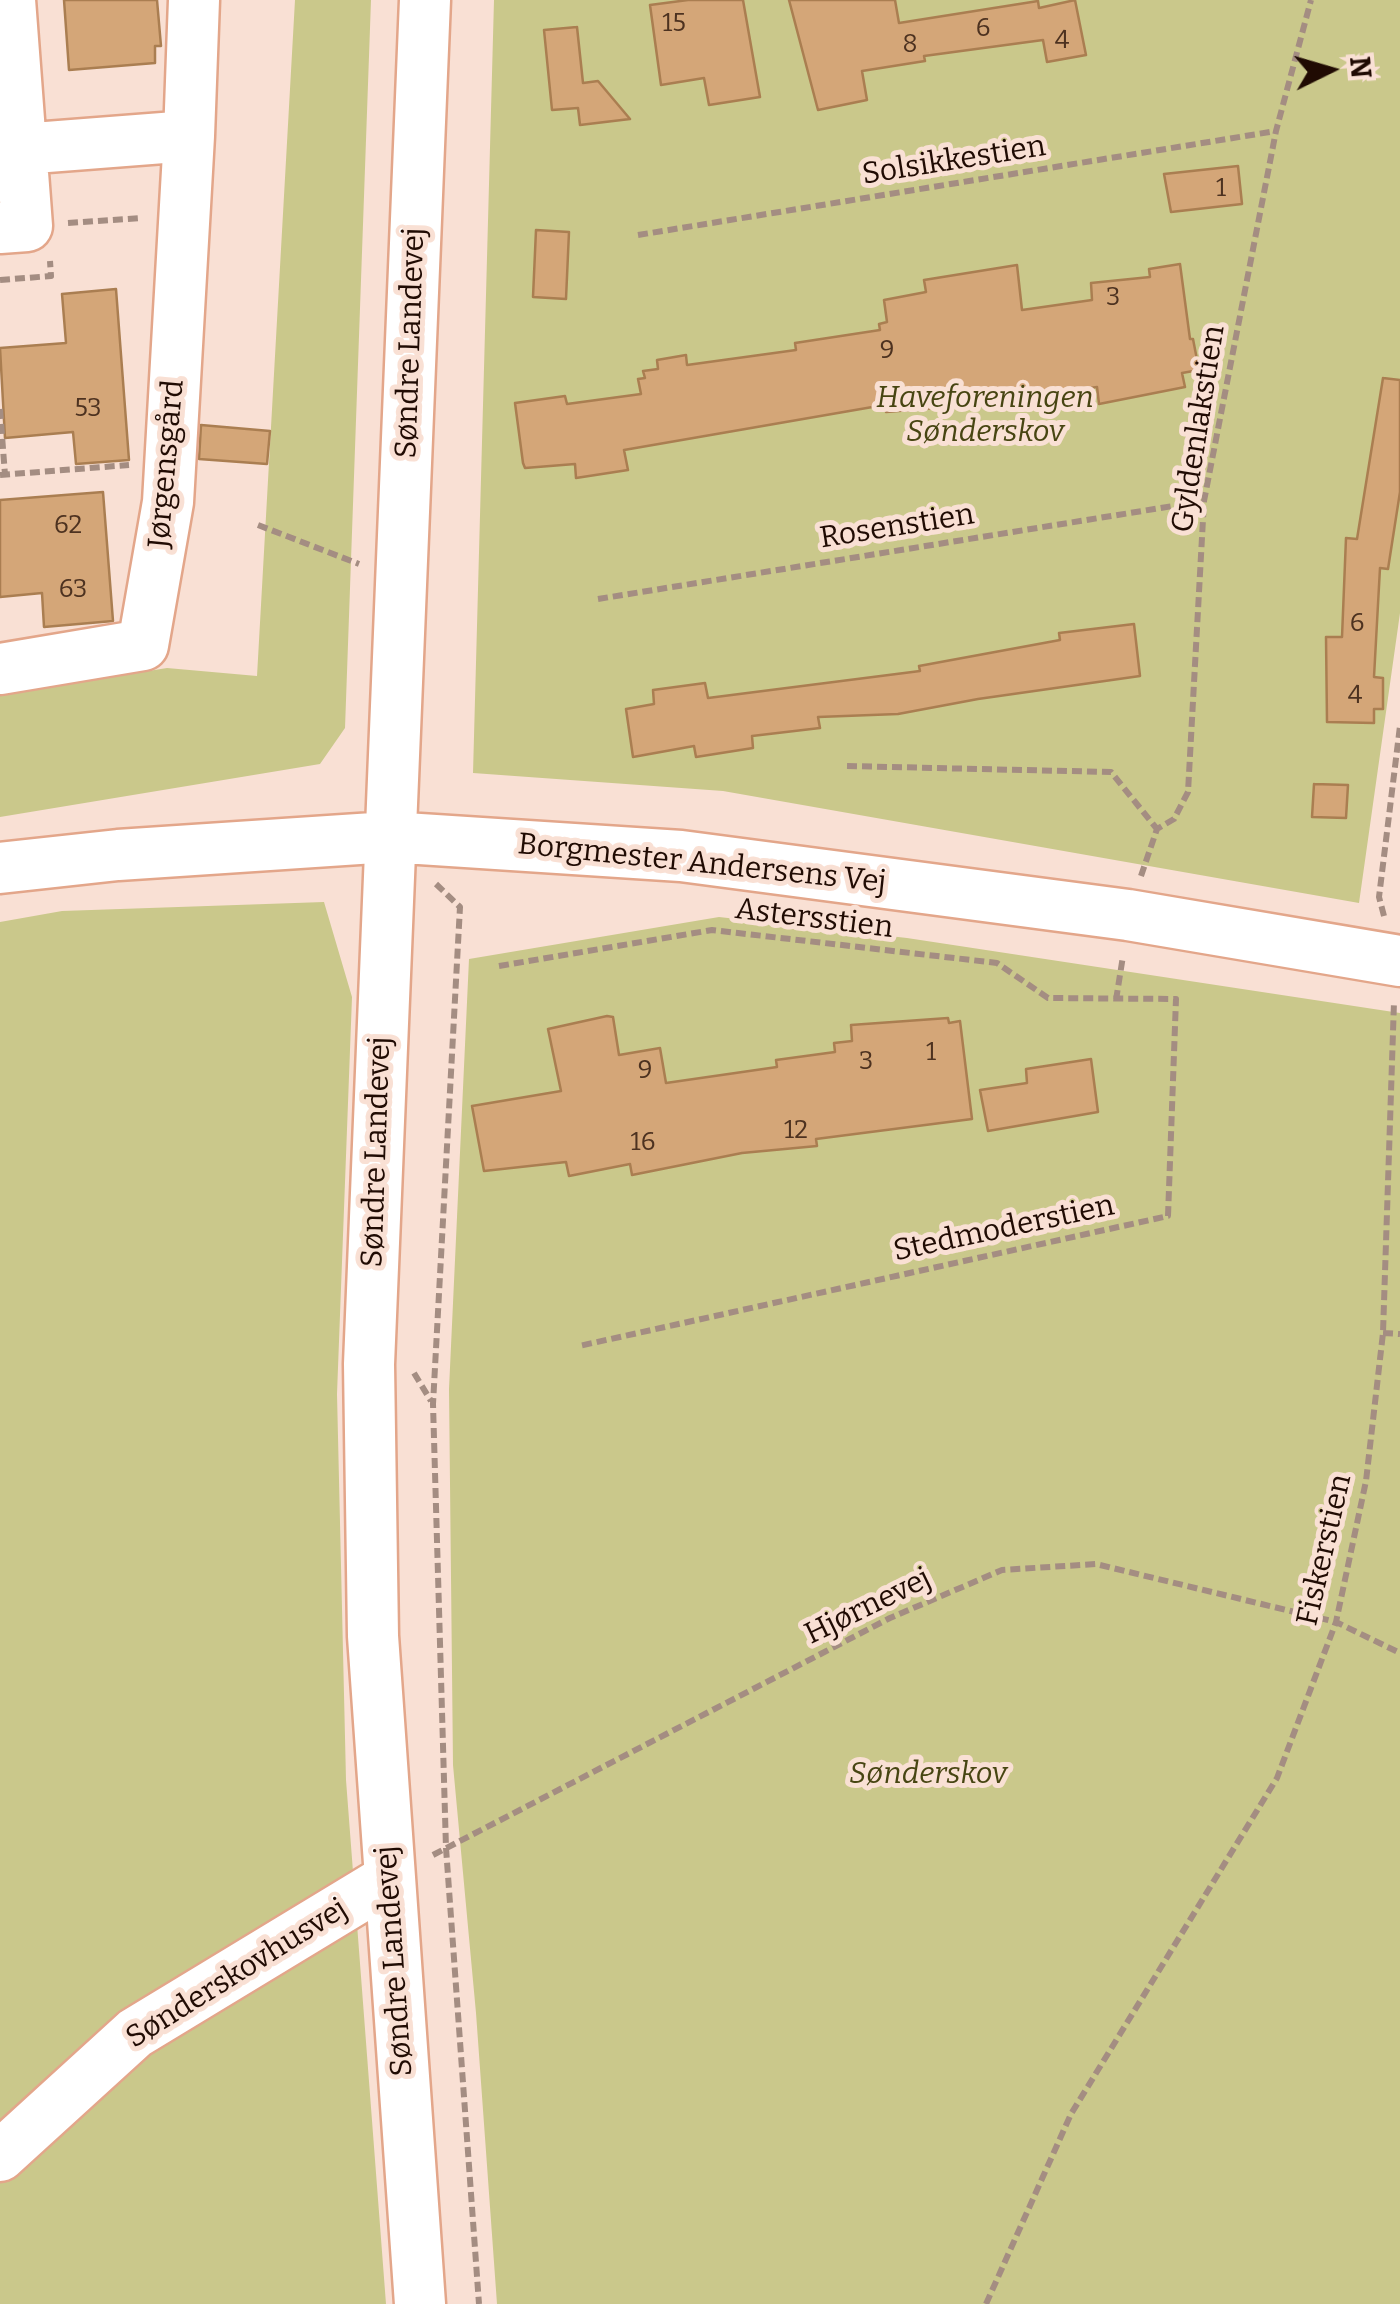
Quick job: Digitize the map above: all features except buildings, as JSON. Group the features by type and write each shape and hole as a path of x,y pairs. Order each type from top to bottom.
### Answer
{"street":[{"path":"10,0 21,149 14,227"},
{"name":"Jørgensgård","path":"0,669 144,645 168,502 190,136 194,0"},
{"name":"Søndre Landevej","path":"420,2304 373,1636 370,1364 425,0"},
{"path":"21,149 190,136"},
{"name":"Borgmester Andersens Vej","path":"0,868 118,855 389,838 680,856 1128,915 1398,960"},
{"name":"Sønderskovhusvej","path":"0,2156 135,2033 390,1878"}],"path":[{"name":"Gyldenlakstien","path":"1128,915 1157,829 1174,820 1188,792 1204,500 1276,132 1311,0"},
{"name":"Solsikkestien","path":"638,235 1276,132"},
{"path":"14,227 185,214"},
{"path":"0,409 3,475 170,462"},
{"name":"Rosenstien","path":"598,599 1204,500"},
{"path":"258,525 402,582"},
{"name":"Fiskerstien","path":"986,2304 1071,2114 1277,1778 1336,1622 1366,1481 1383,1333 1398,960 1379,897 1400,726"},
{"path":"847,766 1111,772 1157,829"},
{"path":"389,838 460,908 432,1404 446,1848 479,2304"},
{"name":"Astersstien","path":"499,966 712,930 998,963 1048,998 1116,1000"},
{"name":"Stedmoderstien","path":"579,1346 1168,1216 1176,1000 1116,1000"},
{"path":"1383,1333 1400,1334"},
{"name":"Hjørnevej","path":"390,1878 890,1618 1002,1570 1096,1564 1336,1622 1400,1652"}],"green space":[{"path":"295,0 371,0 345,728 320,764 0,817 0,695 167,668 257,676"},
{"name":"Haveforeningen Sønderskov","path":"494,0 1400,0 1400,613 1359,903 723,791 473,773"},
{"path":"324,902 352,997 337,1394 346,1780 386,2304 0,2304 0,922 62,911"},
{"name":"Sønderskov","path":"719,917 907,938 1400,1013 1400,2304 497,2304 453,1765 449,1389 469,959"}]}
